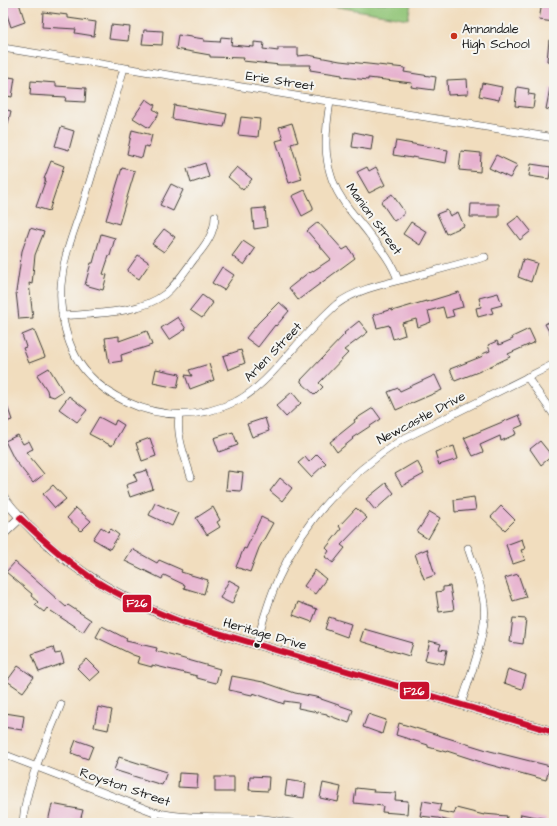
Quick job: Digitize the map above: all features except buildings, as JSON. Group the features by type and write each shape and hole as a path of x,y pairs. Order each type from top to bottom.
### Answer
{"street":[{"name":"Erie Street","path":"3,48 554,138"},
{"name":"Arlen Street","path":"124,68 118,92 63,267 60,300 66,332 82,367 95,381 121,399 136,406 158,413 179,415 191,415 222,408 245,396 264,382 320,319 340,302 367,289 485,257"},
{"name":"Manion Street","path":"330,102 325,140 326,157 336,188 344,202 388,257 398,280"},
{"path":"62,316 132,309 156,300 176,283 208,241 213,230 215,216"},
{"name":"Newcastle Drive","path":"256,645 270,599 292,552 313,519 339,489 358,471 379,454 400,440 554,364"},
{"path":"527,377 554,415"},
{"path":"179,415 179,433 191,477"},
{"name":"Heritage Drive","path":"3,497 20,518 63,558 85,575 137,605 171,619 256,645 554,732"},
{"path":"3,534 20,518"},
{"path":"462,706 481,637 485,606 482,591 468,548"},
{"path":"23,823 24,807 28,791 61,704"},
{"name":"Royston Street","path":"3,754 154,812 188,818 256,818 291,823"},
{"path":"154,812 158,823"}],"green space":[{"path":"315,3 411,3 408,19"}],"transit line":[{"name":"F26","path":"20,518 56,551 96,581 128,599 184,623 554,732"}],"place":[{"name":"Annandale High School","path":"454,36"}]}
